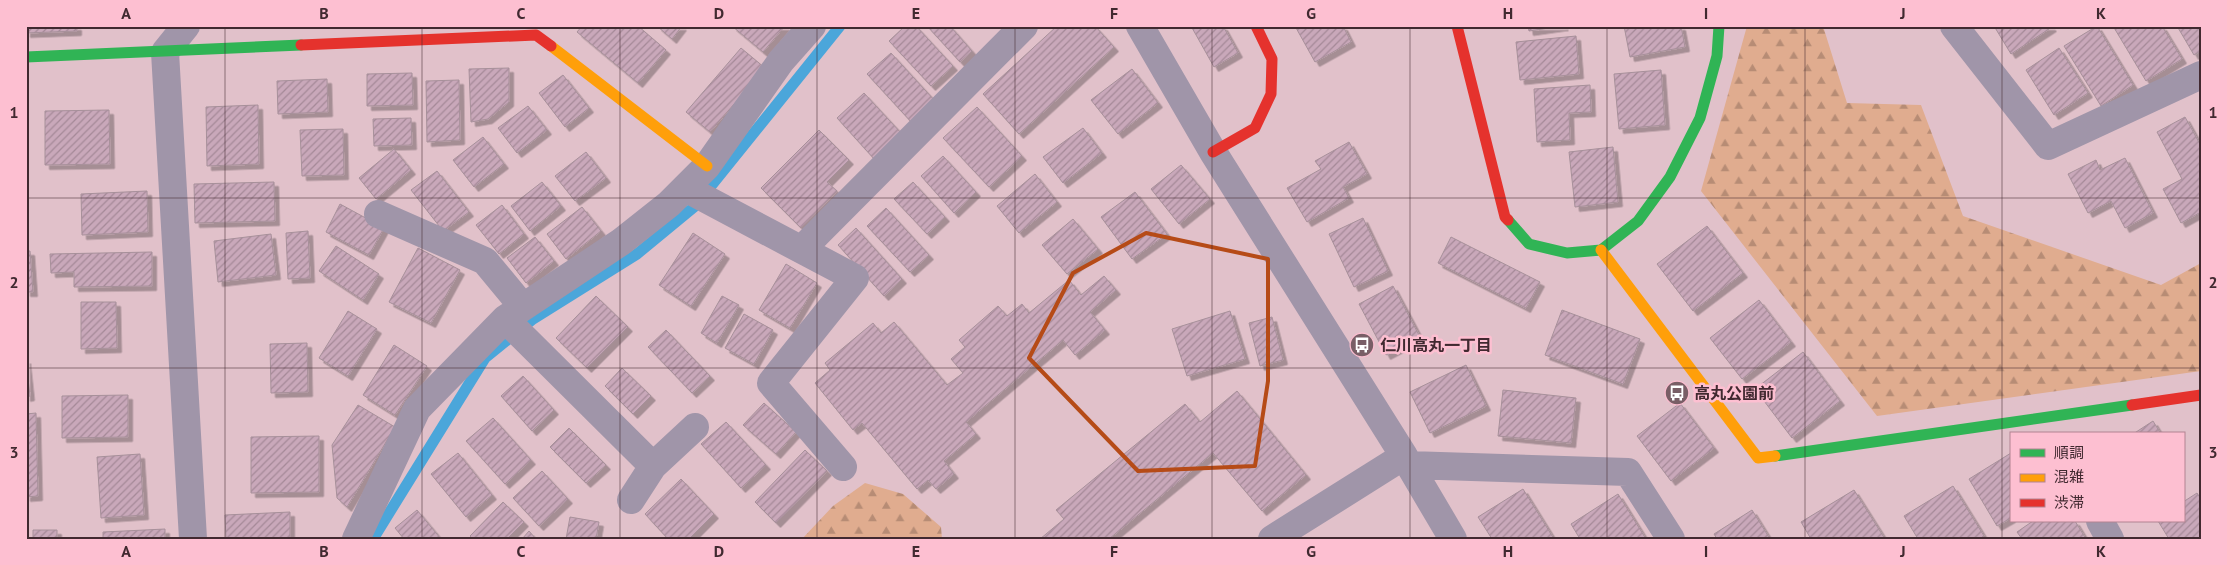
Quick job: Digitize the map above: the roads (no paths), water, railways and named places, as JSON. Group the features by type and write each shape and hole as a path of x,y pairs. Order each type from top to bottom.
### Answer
{"street":[{"path":"186,26 165,52 193,539"},
{"path":"356,539 417,409 512,316 621,242 686,188 707,166 781,60 812,26"},
{"path":"802,249 1024,26"},
{"path":"1140,26 1213,152 1407,460 1453,539"},
{"path":"1213,152 1255,128 1271,94 1272,59 1256,26"},
{"path":"1457,26 1505,217 1529,244 1567,253 1601,250 1638,221 1670,177 1700,118 1717,56 1719,26"},
{"path":"1954,26 2048,146 2201,75"},
{"path":"26,57 165,52 540,31 707,166"},
{"path":"686,188 855,278 771,383 843,467"},
{"path":"378,214 484,261 512,316 534,349 653,466"},
{"path":"1601,250 1758,458 2044,426 2201,395"},
{"path":"631,500 653,466 696,427"},
{"path":"1272,539 1407,460 1628,472 1671,539"},
{"path":"2101,522 2110,539"}],"waterway":[{"path":"373,539 485,358 533,319 637,254 694,207 840,26"}],"place":[{"name":"仁川高丸一丁目","path":"1362,345"},
{"name":"高丸公園前","path":"1677,393"}]}
